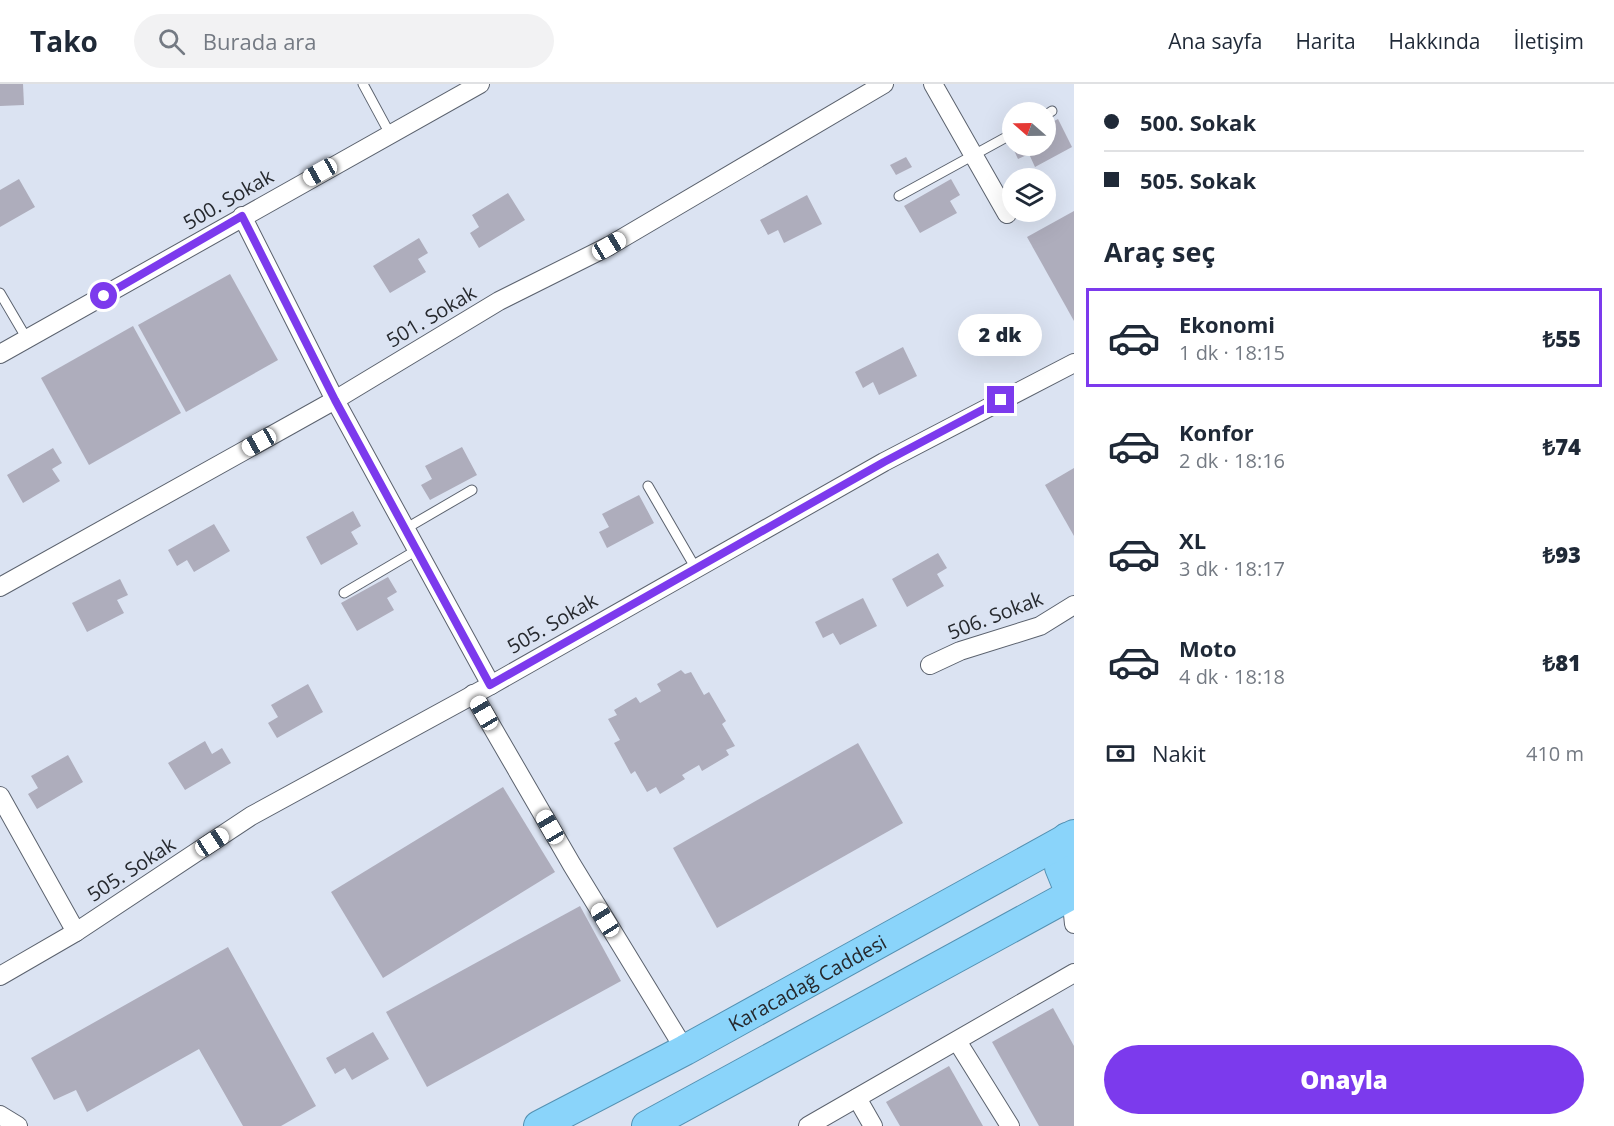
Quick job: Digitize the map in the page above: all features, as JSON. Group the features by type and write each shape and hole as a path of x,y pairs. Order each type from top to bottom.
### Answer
{"highway":[{"name":"Karacadağ Caddesi","path":"539,1126 685,1050 1070,836"},
{"path":"647,1126 1072,894 1060,867 1070,836"}],"street":[{"name":"500. Sokak","path":"0,354 478,84"},
{"name":"501. Sokak","path":"0,587 335,400 499,301 609,246 884,84"},
{"path":"933,84 1002,205"},
{"path":"242,216 335,400 490,685"},
{"name":"505. Sokak","path":"0,976 76,932 251,816 474,694 884,462 1074,363"},
{"name":"506. Sokak","path":"930,665 960,651 1040,626 1074,605"},
{"path":"474,694 572,865 685,1050"},
{"path":"0,796 76,932"},
{"path":"1072,894 1074,924"},
{"path":"808,1126 1074,973"},
{"path":"957,1041 1010,1126"},
{"path":"857,1098 873,1126"},
{"path":"0,1115 18,1126"}],"lane":[{"path":"363,84 390,134"},
{"path":"899,196 1002,140"},
{"path":"0,293 27,339"},
{"path":"648,486 695,567"},
{"path":"405,529 472,490"},
{"path":"344,593 417,550"}],"building":[{"path":"0,84 23,84 24,105 0,106"},
{"path":"1058,119 1072,147 1056,156 1056,120"},
{"path":"1030,156 1055,156 1035,167"},
{"path":"906,157 912,167 896,175 890,165"},
{"path":"19,179 35,207 0,227 0,190"},
{"path":"951,179 960,195 950,201 957,213 920,233 904,206"},
{"path":"508,193 525,220 479,248 470,233 479,227 472,215"},
{"path":"807,195 822,224 784,243 778,230 768,235 760,220"},
{"path":"1074,211 1074,321 1027,237"},
{"path":"419,238 428,253 418,259 426,272 390,293 373,266"},
{"path":"230,274 278,360 186,412 138,325"},
{"path":"133,326 181,413 89,465 41,378"},
{"path":"903,347 917,376 879,395 873,382 863,388 855,372"},
{"path":"462,447 477,475 430,500 421,485 432,479 425,466"},
{"path":"53,448 62,463 52,469 60,481 23,503 7,475"},
{"path":"1074,468 1074,536 1045,485"},
{"path":"639,495 654,523 607,548 599,532 609,527 602,514"},
{"path":"353,511 361,526 351,532 358,544 321,565 306,537"},
{"path":"214,524 230,551 194,572 187,560 177,566 168,550"},
{"path":"938,553 947,568 937,574 944,586 907,607 892,579"},
{"path":"388,577 397,592 387,598 394,610 357,631 341,603"},
{"path":"120,579 128,595 117,600 124,613 87,632 72,603"},
{"path":"863,598 877,626 840,645 833,633 823,638 815,622"},
{"path":"681,670 685,674 691,672 704,695 709,692 726,721 722,724 735,746 726,750 729,755 702,771 699,765 682,775 685,779 660,794 656,787 647,792 635,771 631,774 614,743 620,740 608,719 617,715 614,710 636,697 640,703 661,691 657,684"},
{"path":"308,684 323,712 277,738 268,723 278,717 271,705"},
{"path":"205,741 212,754 222,748 231,763 185,790 168,763"},
{"path":"858,743 903,823 717,928 673,848"},
{"path":"68,755 83,782 37,809 28,794 38,788 31,776"},
{"path":"503,787 555,872 383,978 331,892"},
{"path":"580,906 621,981 427,1087 386,1012"},
{"path":"228,947 316,1106 281,1126 243,1126 199,1049 87,1112 76,1090 54,1100 31,1058"},
{"path":"1053,1008 1074,1046 1074,1126 1039,1126 992,1042"},
{"path":"373,1032 389,1059 352,1080 345,1068 335,1074 326,1058"},
{"path":"949,1066 983,1126 900,1126 886,1102"}],"route":[{"path":"104,296 242,216 335,400 490,685 695,567 1001,400"}]}
